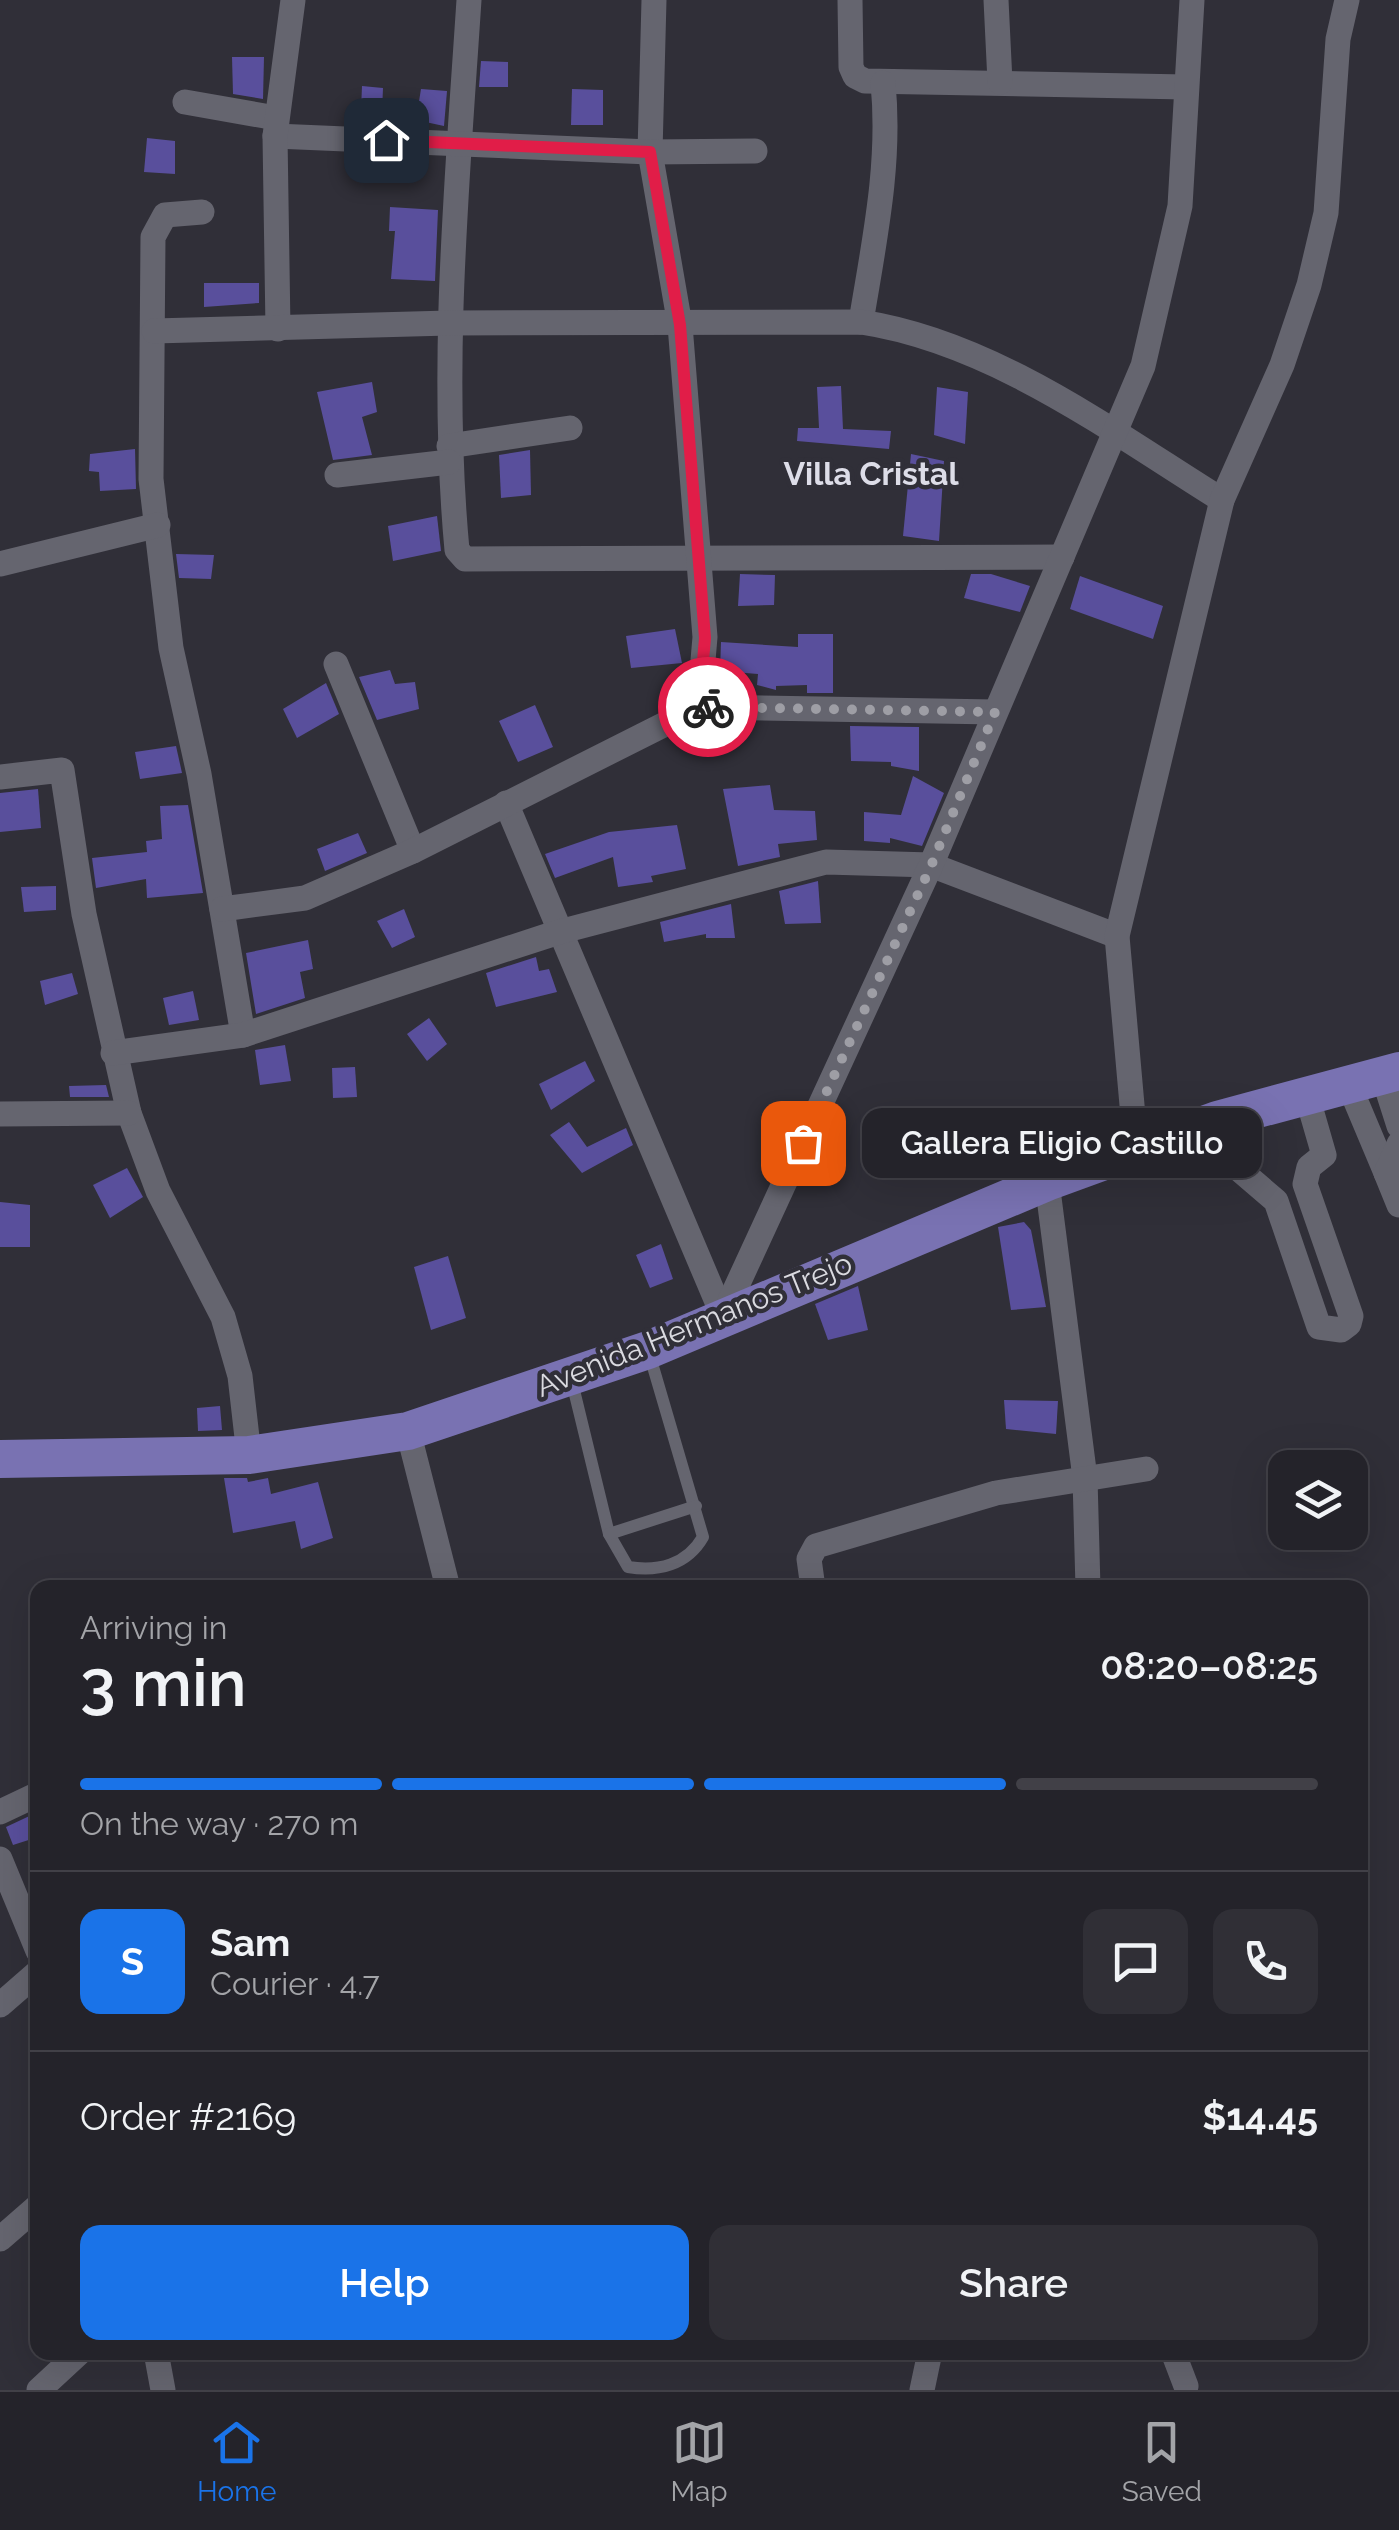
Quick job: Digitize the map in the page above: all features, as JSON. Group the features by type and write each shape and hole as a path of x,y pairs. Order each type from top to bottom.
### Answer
{"main road":[{"name":"Avenida Hermanos Trejo","path":"0,1458 249,1455 408,1430 648,1350 1047,1182 1216,1120 1377,1077"}],"street":[{"path":"278,329 276,127 292,0"},
{"path":"469,0 449,323 449,454 457,550 465,560 699,555 1062,557"},
{"path":"654,0 650,152 680,325 705,638 699,707"},
{"path":"850,0 851,67 855,76 883,83 1186,87"},
{"path":"996,0 1000,82"},
{"path":"723,1316 931,866 1112,432 1144,366 1180,206 1192,0"},
{"path":"1136,1150 1117,936 1222,500 1282,364 1309,284 1326,213 1338,39 1347,0"},
{"path":"861,322 884,180 888,131 883,83"},
{"path":"184,102 276,127 650,152 755,151"},
{"path":"202,212 165,216 153,237 150,441 171,648 243,1035"},
{"path":"154,330 449,323 861,322 906,329 1016,376 1222,500"},
{"path":"337,475 570,428"},
{"path":"0,564 158,524"},
{"path":"336,664 413,852"},
{"path":"222,909 305,898 413,852 699,707 995,712"},
{"path":"0,777 62,770 84,914 129,1114 158,1191 223,1317 240,1376 249,1455"},
{"path":"506,803 723,1316"},
{"path":"113,1054 243,1035 559,932 826,862 931,866 1117,936"},
{"path":"1377,1077 1399,1126"},
{"path":"1377,1077 1386,1173 1399,1205"},
{"path":"1216,1120 1234,1165 1276,1202 1319,1326 1341,1330 1350,1324 1350,1316 1308,1195 1309,1168 1324,1155 1307,1096"},
{"path":"0,1114 129,1114"},
{"path":"1386,1173 1399,1144"},
{"path":"1047,1182 1085,1478 1088,1580"},
{"path":"1276,1202 1308,1195"},
{"path":"408,1430 446,1580"},
{"path":"813,1580 809,1559 816,1546 996,1492 1146,1469"},
{"path":"0,1812 30,1798"},
{"path":"0,1858 30,1931"},
{"path":"0,2005 30,1979"},
{"path":"0,2238 30,2213"},
{"path":"39,2390 71,2360"},
{"path":"157,2360 163,2390"},
{"path":"922,2390 928,2360"},
{"path":"1176,2360 1186,2386"}],"lane":[{"path":"571,1378 609,1534 628,1568 654,1572 694,1552 703,1537 648,1350"},
{"path":"609,1534 696,1506"}],"building":[{"path":"232,57 264,57 263,99 233,94"},
{"path":"481,61 508,62 508,87 479,87"},
{"path":"362,86 383,88 382,112 361,110"},
{"path":"421,89 447,91 444,126 416,120"},
{"path":"572,89 603,90 603,125 571,125"},
{"path":"147,138 175,141 175,174 144,172"},
{"path":"390,207 438,210 435,281 391,279 395,231 389,231"},
{"path":"204,283 259,283 259,303 204,307"},
{"path":"372,382 377,412 362,417 372,455 333,460 317,392"},
{"path":"841,386 843,429 891,431 889,449 797,441 798,428 819,428 817,387"},
{"path":"937,387 968,392 965,444 934,435"},
{"path":"135,449 136,489 100,491 99,472 89,471 90,454"},
{"path":"530,450 531,495 501,498 499,455"},
{"path":"911,454 944,461 939,541 903,536"},
{"path":"437,516 441,551 393,561 388,526"},
{"path":"176,554 214,555 211,579 179,578"},
{"path":"740,574 775,575 774,605 738,606"},
{"path":"971,574 991,574 1030,586 1020,612 964,598"},
{"path":"1080,576 1163,606 1153,639 1070,609"},
{"path":"675,629 682,663 631,668 626,636"},
{"path":"798,634 833,634 833,693 807,693 807,685 776,686 776,690 757,685 758,674 720,671 721,642 798,647"},
{"path":"390,670 395,684 415,682 419,709 377,720 359,677"},
{"path":"326,683 339,714 297,738 283,709"},
{"path":"535,705 553,747 518,762 499,721"},
{"path":"850,726 919,727 919,771 891,766 891,762 851,761"},
{"path":"176,746 182,773 140,779 135,752"},
{"path":"913,776 944,793 922,846 890,838 890,843 864,841 864,812 901,815"},
{"path":"770,785 774,810 815,811 817,840 778,844 780,857 738,866 723,789"},
{"path":"38,789 41,828 0,832 0,793"},
{"path":"188,805 203,893 147,898 146,879 96,888 92,858 147,852 146,841 162,839 160,806"},
{"path":"677,825 686,869 651,876 653,882 618,887 613,857 555,878 545,854 609,832"},
{"path":"358,833 367,853 325,871 317,849"},
{"path":"818,881 821,923 785,924 779,891"},
{"path":"56,886 56,910 24,912 21,887"},
{"path":"731,904 735,938 706,938 706,934 664,942 660,922"},
{"path":"404,909 415,937 392,948 377,921"},
{"path":"308,940 313,969 300,972 305,998 256,1014 246,953"},
{"path":"536,957 539,971 549,969 557,992 496,1007 486,973"},
{"path":"72,973 78,994 45,1005 40,981"},
{"path":"193,991 199,1020 169,1025 163,998"},
{"path":"429,1018 447,1044 427,1061 407,1034"},
{"path":"285,1045 291,1081 260,1085 255,1050"},
{"path":"585,1061 595,1081 551,1110 539,1084"},
{"path":"355,1067 357,1097 333,1098 332,1068"},
{"path":"106,1085 109,1097 70,1097 69,1086"},
{"path":"569,1122 587,1147 626,1128 633,1145 582,1173 550,1135"},
{"path":"127,1168 143,1197 110,1218 93,1185"},
{"path":"0,1202 30,1205 30,1247 0,1247"},
{"path":"1024,1222 1031,1230 1046,1307 1011,1310 998,1227"},
{"path":"661,1244 673,1279 650,1288 636,1255"},
{"path":"448,1256 466,1318 431,1330 414,1267"},
{"path":"858,1286 868,1330 828,1340 815,1304"},
{"path":"1004,1400 1058,1401 1056,1434 1006,1429"},
{"path":"220,1406 222,1430 198,1431 197,1408"},
{"path":"224,1478 247,1478 248,1482 268,1478 271,1494 318,1482 333,1538 301,1549 295,1521 233,1533"},
{"path":"30,1816 30,1840 13,1845 6,1827"}],"way so far":[{"path":"708,707 995,712 931,866 803,1143"}],"place":[{"name":"Gallera Eligio Castillo","path":"803,1143"}],"district":[{"name":"Villa Cristal","path":"871,474"}],"route":[{"path":"386,140 650,152 680,325 705,638 699,707 708,707"}]}
